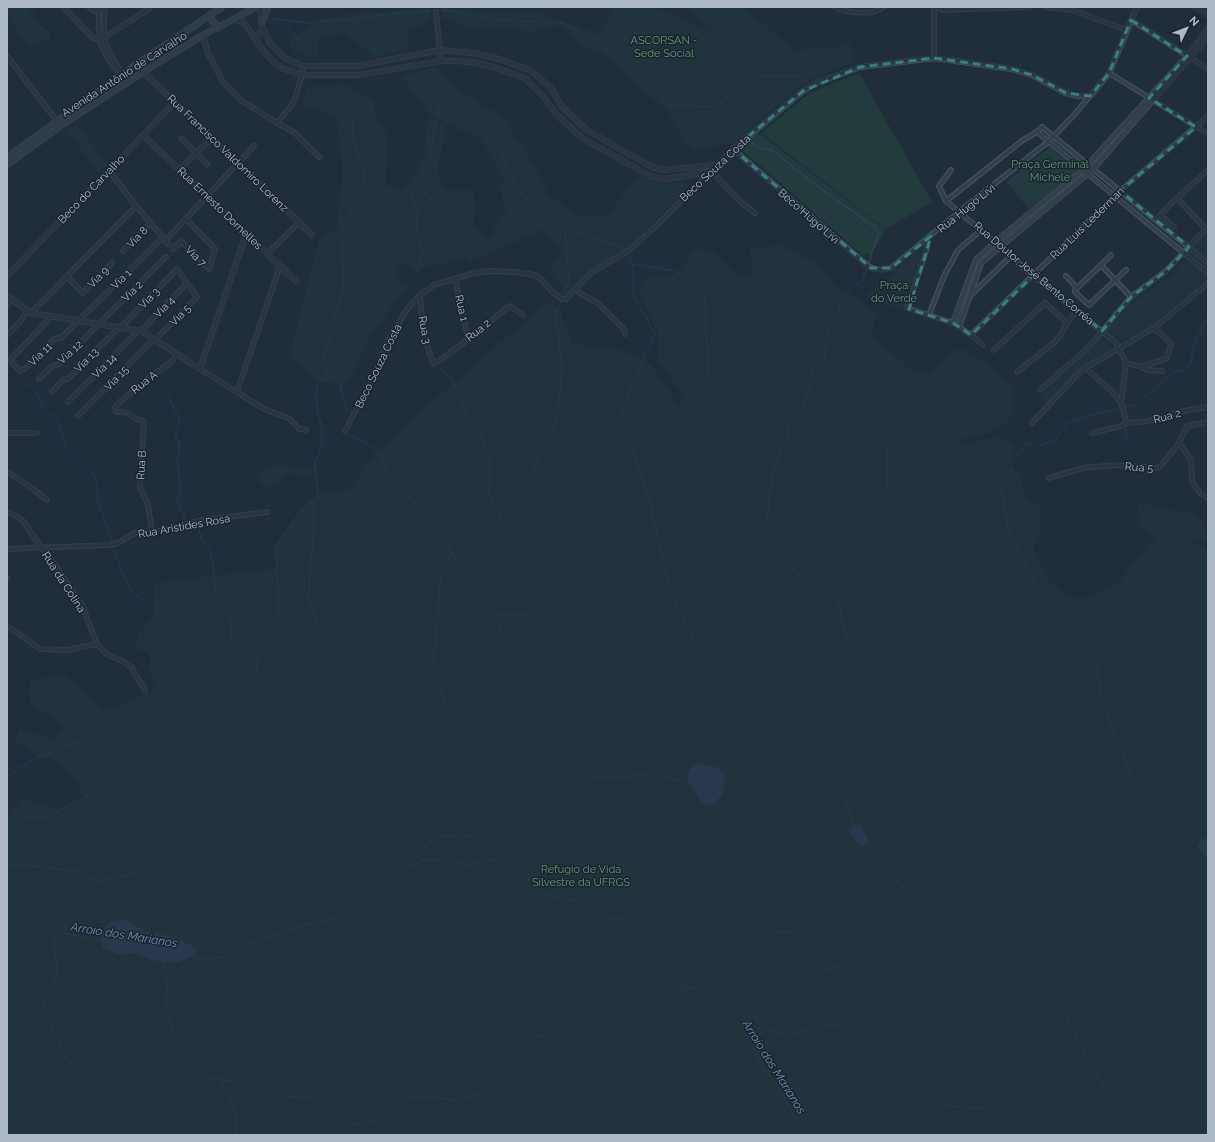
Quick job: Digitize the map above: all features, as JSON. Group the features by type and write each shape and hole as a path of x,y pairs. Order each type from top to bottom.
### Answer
{"main road":[{"name":"Avenida Antônio de Carvalho","path":"7,157 137,64 222,7"},
{"name":"Avenida Antônio de Carvalho","path":"7,165 68,121 143,72 203,35 256,7"},
{"path":"262,23 268,7"},
{"path":"211,14 212,21 219,26"},
{"path":"137,64 143,72"},
{"path":"122,75 124,81 127,83"}],"street":[{"path":"62,7 93,38 100,40"},
{"path":"90,8 94,11 105,7 104,37 106,45 122,75"},
{"path":"100,40 149,9 148,7"},
{"path":"260,7 262,23 270,43 285,58 303,66 358,66 440,50 473,53 499,59 530,70 550,87 563,108 587,130 652,167 664,170 717,165"},
{"path":"834,7 842,11 863,13 877,11 884,7"},
{"path":"934,58 935,7 943,10 1029,7"},
{"path":"1046,7 1072,10 1126,30"},
{"path":"1090,96 1109,73 1137,7"},
{"path":"1195,7 1208,15"},
{"path":"99,9 100,40 103,49 115,68 122,75"},
{"path":"436,12 441,61"},
{"path":"234,19 243,22 263,51 279,67 302,75 360,75 441,61 472,62 496,68 526,79 542,95 557,115 582,138 650,176 664,179 711,171 742,203 755,213"},
{"path":"1131,20 1208,69"},
{"path":"1188,57 1208,29"},
{"path":"254,37 264,30"},
{"path":"203,35 208,53 223,82 242,101 295,133 319,157"},
{"path":"953,324 975,261 1085,172 1093,169 1151,99 1208,37"},
{"path":"7,56 57,121"},
{"name":"Beco Souza Costa","path":"345,431 370,384 388,339 408,308 420,295 434,284 488,271 516,272 535,275 542,280 552,292 562,299 566,299 591,273 628,251 654,228 733,149 803,90 816,83 860,67 934,58 1012,69 1032,75 1066,93 1078,96 1090,96"},
{"path":"496,68 499,59"},
{"path":"277,123 294,102 302,75 303,66"},
{"name":"Rua Francisco Valdomiro Lorenz","path":"143,72 312,235"},
{"path":"1109,73 1208,134"},
{"name":"Rua Hugo Livi","path":"891,268 960,211 1054,137 1090,96"},
{"path":"1085,172 1088,165 1151,99"},
{"name":"Beco do Carvalho","path":"7,276 175,102"},
{"path":"557,115 563,108"},
{"name":"Rua Luís Lederman","path":"971,335 1120,191 1208,116"},
{"path":"951,170 939,186 946,201 1023,140 1037,132 1042,127 1208,262"},
{"path":"1037,132 1208,273"},
{"name":"Rua Ernesto Dornelles","path":"143,135 297,282"},
{"path":"179,170 212,138"},
{"path":"182,139 207,164"},
{"name":"Via 1","path":"79,320 186,219 254,146"},
{"name":"Beco Hugo Livi","path":"733,149 867,266 882,270 891,268"},
{"path":"109,170 136,206 164,239"},
{"path":"1174,227 1160,215 1208,170"},
{"path":"1040,390 1088,348 1131,297 1166,271 1207,228 1177,198"},
{"name":"Rua Doutor José Bento Corrêa","path":"946,201 960,211 1033,276 1115,342 1126,363"},
{"path":"7,335 29,312 67,277 136,206"},
{"name":"Via 7","path":"164,239 173,249 181,241 208,269 215,249 186,219"},
{"path":"267,254 299,222"},
{"name":"Via 8","path":"123,251 150,223"},
{"path":"929,315 944,276 958,250 981,230"},
{"path":"200,369 246,234"},
{"path":"926,240 927,248 908,308 953,324 971,335 983,345"},
{"path":"959,327 981,263 997,244"},
{"path":"1111,255 1077,288 1075,292 1089,305 1126,270"},
{"path":"969,296 1011,256"},
{"name":"Via 2","path":"99,324 166,257"},
{"name":"Via 9","path":"67,277 83,293 112,263"},
{"path":"1101,265 1131,297"},
{"path":"237,392 280,266"},
{"name":"Via 5","path":"155,340 196,298 196,295 177,269"},
{"name":"Via 3","path":"120,327 177,269"},
{"path":"1066,276 1077,288"},
{"name":"Rua 1","path":"455,279 468,338"},
{"path":"1032,423 1085,368 1154,328 1208,282"},
{"name":"Via 4","path":"140,331 187,283"},
{"path":"575,290 598,304 624,329 625,334"},
{"name":"Rua 3","path":"420,295 424,338 434,364"},
{"path":"7,306 9,298 29,312 140,331 264,409 290,419 299,430 306,430"},
{"path":"994,350 1045,302 1067,323"},
{"name":"Rua 2","path":"434,364 508,306 523,315"},
{"path":"1017,372 1056,341 1067,323 1077,311"},
{"name":"Via 11","path":"52,316 11,359 11,361 20,370 24,369 54,339 62,337 79,320"},
{"name":"Via 12","path":"39,379 51,367 59,364 99,324"},
{"name":"Via 13","path":"52,392 63,380 68,379 120,327"},
{"path":"1142,367 1167,358 1171,343 1154,328"},
{"name":"Via 14","path":"68,402 140,331"},
{"name":"Via 15","path":"78,416 155,340"},
{"name":"Rua A","path":"144,421 136,419 125,412 116,412 117,404 147,379 170,363 177,354"},
{"path":"1126,424 1122,403 1126,363 1148,370 1162,371"},
{"path":"1085,368 1112,390 1122,403"},
{"name":"Rua 2","path":"1092,433 1126,424 1148,421 1184,411 1208,407"},
{"name":"Rua B","path":"144,421 140,488 148,505 152,532"},
{"name":"Rua 5","path":"1049,478 1083,468 1115,465 1159,468 1179,443 1187,426 1208,422"},
{"path":"7,433 37,433"},
{"path":"1179,443 1191,460 1192,481 1200,494 1208,498"},
{"path":"7,472 47,500"},
{"name":"Rua da Colina","path":"7,512 16,516 22,521 53,562 82,606 97,644 106,654 131,667 145,690"},
{"name":"Rua Aristides Rosa","path":"7,549 116,544 137,532 166,530 197,521 268,512"},
{"path":"7,626 40,648 68,650 97,644"}],"highlighted area":[{"path":"1131,20 1187,56 1149,98 1196,127 1120,191 1189,247 1166,271 1131,297 1102,331 1033,276 971,335 953,323 909,309 931,236 891,268 871,268 733,149 803,91 860,67 934,58 1012,69 1032,75 1066,93 1090,96 1109,73"}],"green space":[{"path":"7,7 31,7 38,23 51,35 48,39 31,48 19,34 9,18"},
{"name":"ASCORSAN - Sede Social","path":"615,7 655,7 711,32 685,7 744,7 793,50 850,46 854,62 803,84 751,127 886,230 871,254 862,255 732,142 697,151 685,143 668,112 601,52 585,48 561,25 529,32 501,26 475,29 443,18 441,8 513,13 541,12 546,16 599,34"},
{"path":"430,8 432,21 409,31 408,49 374,57 346,33 318,38 317,57 294,53 289,42 320,19 344,15"},
{"path":"437,67 451,85 501,116 537,170 549,196 580,217 605,217 640,176 661,183 683,181 687,185 686,190 623,252 587,273 575,289 566,295 558,293 564,288 551,265 561,254 544,229 481,257 424,267 416,276 405,262 393,266 397,280 409,286 370,335 349,383 316,382 289,356 318,242 336,228 343,172 336,117 303,105 307,87 347,85 374,101 376,121 387,134 386,185 403,190 422,162 429,118 446,126 437,174 446,191 471,190 475,196 474,228 489,237 506,211 499,186 505,178 480,139 429,114 402,76"},
{"path":"859,73 932,202 886,229 761,133 809,93"},
{"path":"76,124 108,164 99,173 67,131"},
{"name":"Praça Germinal Michele","path":"1050,147 1078,171 1029,209 1006,182"},
{"path":"1208,232 1208,259 1193,247"},
{"name":"Refúgio de Vida Silvestre da UFRGS","path":"780,245 814,262 839,290 877,313 871,334 910,369 930,375 942,360 959,348 985,362 1011,385 1014,412 1003,426 996,431 959,440 963,445 998,436 1016,447 1007,466 1019,471 1025,496 1041,506 1040,533 1033,549 1046,578 1065,594 1081,600 1119,582 1149,543 1156,539 1141,525 1137,506 1143,503 1160,508 1194,514 1208,533 1208,540 1189,538 1194,544 1208,550 1208,1135 7,1135 7,822 22,797 58,809 85,801 79,785 51,758 40,757 15,740 20,728 55,741 64,728 29,701 30,680 66,676 103,711 144,695 156,688 149,670 151,662 146,652 136,649 138,635 153,617 154,583 276,568 274,548 282,533 310,499 325,491 355,489 363,467 393,436 547,302 560,310 572,344 622,350 650,364 678,404 685,397 658,362 658,333 638,293 645,279 684,271 689,255 701,248 713,251 736,275 753,275 750,249"},
{"name":"Praça do Verde","path":"923,246 903,310 866,296"},
{"path":"1185,258 1208,276 1208,278 1151,326 1123,341 1108,329 1131,304 1171,275"},
{"path":"1101,338 1112,347 1084,366 1047,403 1040,396 1091,350"},
{"path":"283,465 302,469 307,467 314,474 310,478 288,473 279,486 264,487 259,480 266,466"}],"water":[{"path":"701,763 718,768 725,775 723,793 713,805 705,804 700,800 687,778 690,768"},
{"path":"856,824 861,826 869,841 863,847 851,834 850,828"},
{"path":"1206,838 1208,840 1208,856 1206,857 1198,847 1200,841"},
{"path":"125,919 144,931 173,937 197,950 194,955 179,962 155,961 133,953 118,954 103,948 100,937 109,923"}],"waterway":[{"path":"23,7 30,20 50,35"},
{"path":"444,10 449,7"},
{"path":"349,19 444,10 497,20 562,23 594,39 620,59 671,105 717,107 746,136"},
{"path":"273,19 308,23 348,19 376,34 399,56"},
{"path":"285,22 311,59"},
{"path":"717,107 751,75 805,77 850,42"},
{"path":"403,60 407,64"},
{"path":"411,68 432,89 462,109 493,134 516,187 550,225 616,245 623,248 625,251"},
{"path":"256,674 261,643 279,610 276,549 283,536 302,510 314,501 318,493 314,464 322,446 322,425 318,416 316,396 317,385 328,371 324,361 328,341 344,288 341,230 363,188 364,168 353,140 352,114 345,103 316,90 311,84"},
{"path":"417,271 423,254 416,224 418,211 412,195 430,157 435,126 442,98"},
{"path":"749,139 757,147 773,151 812,182 874,227 879,233 868,265"},
{"path":"417,187 443,209 460,237 472,263"},
{"path":"562,298 569,281 565,231"},
{"path":"627,254 633,264 633,294 655,334 621,410 649,498 671,595 695,641 740,663 781,709 845,801 854,825"},
{"path":"634,264 674,271 689,277 705,297 708,380"},
{"path":"848,645 837,597 797,574 767,518 772,474 788,434 789,422 803,409 814,367 824,358 829,324 838,317 840,306 850,290 862,281 867,268"},
{"path":"534,471 538,457 553,432 558,410 562,368 556,314 561,301"},
{"path":"1124,408 1137,404 1174,372 1181,371 1190,365 1195,340 1208,316"},
{"path":"824,358 887,446 887,489"},
{"path":"438,367 451,378 469,419 480,431 490,457 489,494 507,530"},
{"path":"328,371 340,384 347,412"},
{"path":"26,384 36,390 43,408 58,420 67,449 93,474 97,484 97,498 113,542"},
{"path":"169,394 170,400 178,415 180,424 175,432 180,449 177,461 181,489 177,498 185,518 189,522"},
{"path":"1038,446 1054,441 1069,422 1103,412 1121,409"},
{"path":"1125,426 1127,443"},
{"path":"349,434 374,448 380,455 386,469 417,506 432,518 447,538 452,554 497,623 570,753 595,777 623,778 655,773"},
{"path":"1033,444 1026,444 1011,461 1011,478 1001,488 1008,529 1035,583 1061,623 1086,650 1097,665 1100,697 1134,782"},
{"path":"314,502 313,546 310,566 309,598 318,624 345,655"},
{"path":"194,523 197,524 202,540 209,547 213,564 216,592 230,615 232,646"},
{"path":"113,547 125,579 132,592 149,605"},
{"path":"446,704 433,663 441,574 452,554"},
{"path":"492,616 511,614 534,616 552,636 580,673"},
{"path":"7,778 16,770 38,758 61,747 97,734"},
{"path":"659,776 689,782"},
{"path":"7,803 23,817 46,818 107,785"},
{"path":"7,867 17,864 76,871 99,881 126,875 153,865 182,838 213,801"},
{"path":"411,866 416,857 433,839 440,836 466,837 479,834"},
{"path":"865,843 932,922"},
{"name":"Arroio dos Marianos","path":"193,956 203,959 224,957 252,942 305,925 351,914 381,898 411,867 424,860 444,859 469,865 492,859 508,868 532,887 551,896 580,901 606,918 637,920 648,928 690,1000 700,1005 707,1005 724,1011 741,1025 754,1048 760,1064 784,1095 793,1116 800,1126 810,1135"},
{"name":"Arroio dos Marianos","path":"7,905 15,915 24,921 52,931 101,941"},
{"path":"53,932 57,972 43,1007 67,1060 109,1090"},
{"path":"683,986 699,989 708,984 718,969 753,941 773,933 793,932 805,944 815,963 826,969 841,965 857,955"},
{"path":"162,960 165,968 167,985 166,1004 174,1036 188,1056 208,1077 234,1082 251,1096 314,1098 337,1111 359,1135"},
{"path":"1063,1009 1111,1100 1136,1135"},
{"path":"742,1025 792,1035 824,1025 840,1026 868,1059 949,1106 987,1109"},
{"path":"350,1125 377,1121 397,1101 420,1096 458,1100 481,1094 537,1037 553,1034 595,1067"},
{"path":"220,1079 230,1098 236,1117 236,1135"},
{"path":"1142,1135 1189,1097 1200,1083"},
{"path":"251,1096 267,1121"},
{"path":"1012,1118 1045,1135"}]}
